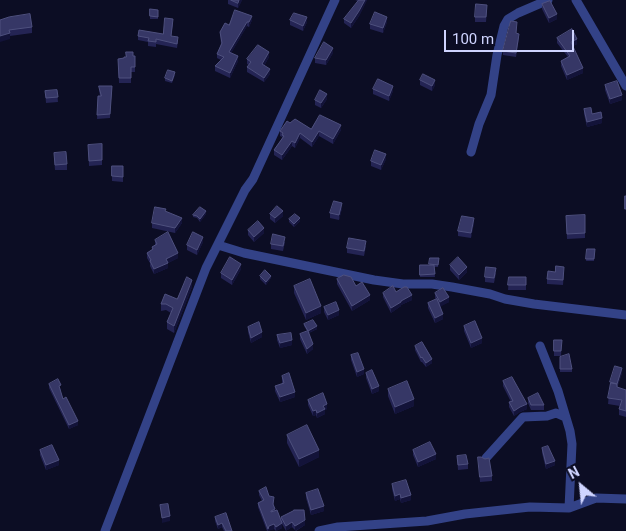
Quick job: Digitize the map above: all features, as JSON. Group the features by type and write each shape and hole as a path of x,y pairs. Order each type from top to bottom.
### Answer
{"street":[{"path":"105,531 206,268 256,171 335,0"},
{"path":"471,152 479,124 491,94 504,26 508,19 518,13 548,0"},
{"path":"576,0 626,86"},
{"path":"218,245 244,253 374,280 403,284 432,284 534,304 626,315"},
{"path":"540,346 558,391 570,431 572,444 569,508"},
{"path":"486,458 523,417 547,416 556,413 565,417"},
{"path":"319,531 338,527 427,521 465,514 530,507 569,508 596,498 626,499"}],"building":[{"path":"359,0 365,0 351,23 344,19"},
{"path":"550,1 557,14 549,18 542,4"},
{"path":"476,4 487,5 486,17 475,17"},
{"path":"150,9 158,10 158,17 150,16"},
{"path":"235,10 252,16 229,52 238,56 230,73 215,66 224,57 217,54 222,43 220,32 225,23 229,25"},
{"path":"375,12 387,17 383,28 370,24"},
{"path":"294,13 307,17 303,26 290,20"},
{"path":"30,14 32,27 9,30 10,33 0,36 0,20"},
{"path":"165,18 173,19 171,36 178,37 177,44 156,39 156,42 148,41 149,38 138,36 139,30 163,34"},
{"path":"511,21 517,22 516,33 519,34 516,53 503,51"},
{"path":"572,29 577,39 571,42 583,68 567,75 561,61 570,56 557,38"},
{"path":"324,42 333,48 326,60 315,58"},
{"path":"258,45 269,52 262,64 270,69 264,78 247,67 251,62 247,59"},
{"path":"126,52 133,52 135,67 131,67 131,78 119,78 118,59 126,57"},
{"path":"168,70 175,72 172,81 165,78"},
{"path":"423,74 435,80 432,86 420,80"},
{"path":"378,79 393,86 389,96 373,89"},
{"path":"617,81 622,95 610,99 605,85"},
{"path":"99,86 112,86 110,114 97,115 98,96 101,96"},
{"path":"57,90 58,97 46,98 45,91"},
{"path":"320,90 327,94 321,103 315,100"},
{"path":"591,108 592,114 601,112 602,118 587,122 584,109"},
{"path":"320,115 341,125 333,139 319,131 312,142 300,133 295,143 292,141 282,155 274,150 284,136 280,131 287,121 290,123 295,119 311,129"},
{"path":"102,144 102,160 89,161 88,145"},
{"path":"375,150 386,154 381,165 371,161"},
{"path":"66,152 67,164 55,165 54,153"},
{"path":"112,166 123,166 123,177 112,176"},
{"path":"334,201 342,203 339,215 330,213"},
{"path":"277,206 283,211 275,218 270,214"},
{"path":"155,207 166,209 165,211 182,218 175,228 152,223"},
{"path":"200,207 206,211 200,219 193,215"},
{"path":"295,214 300,218 294,224 289,219"},
{"path":"585,215 585,233 567,234 566,216"},
{"path":"462,216 474,218 471,233 458,231"},
{"path":"258,221 264,228 254,237 248,230"},
{"path":"168,232 178,253 166,259 168,263 154,269 147,253 157,244 155,240"},
{"path":"193,232 203,237 197,250 187,245"},
{"path":"273,234 285,237 283,246 271,244"},
{"path":"349,238 366,241 364,251 347,248"},
{"path":"587,249 595,249 594,259 586,259"},
{"path":"230,257 241,264 232,280 221,273"},
{"path":"458,257 467,267 459,275 450,265"},
{"path":"430,258 439,258 438,265 429,264"},
{"path":"420,265 434,265 435,274 420,275"},
{"path":"556,266 564,267 563,280 547,279 548,271 555,272"},
{"path":"486,267 496,268 494,278 485,277"},
{"path":"265,270 271,276 266,282 260,276"},
{"path":"344,275 351,277 356,286 362,282 370,295 352,306 337,279"},
{"path":"187,277 192,280 174,326 167,322 173,308 166,304 161,304 165,294 177,299"},
{"path":"509,277 526,277 526,285 508,285"},
{"path":"310,279 321,306 306,313 294,286"},
{"path":"393,286 396,292 407,287 412,295 391,308 383,293"},
{"path":"443,288 449,297 440,302 435,293"},
{"path":"437,299 443,314 435,318 428,303"},
{"path":"336,302 339,310 328,315 324,307"},
{"path":"313,320 317,326 308,331 304,324"},
{"path":"475,321 482,338 471,343 464,326"},
{"path":"259,322 262,332 251,338 248,327"},
{"path":"308,331 313,344 307,349 300,334"},
{"path":"291,333 292,340 280,343 277,335"},
{"path":"554,340 562,340 561,351 554,351"},
{"path":"422,342 432,359 426,363 415,346"},
{"path":"358,353 364,369 357,372 351,355"},
{"path":"569,354 572,369 560,369 560,357"},
{"path":"615,366 622,368 617,384 610,382"},
{"path":"372,370 379,386 372,389 366,373"},
{"path":"289,373 295,392 280,397 275,386 284,383 282,376"},
{"path":"512,377 527,404 514,411 509,402 513,401 503,381"},
{"path":"58,379 63,399 66,397 78,421 69,425 49,384"},
{"path":"407,381 414,399 395,407 388,389"},
{"path":"611,383 617,384 617,387 626,390 626,411 619,409 622,400 608,398"},
{"path":"323,393 327,404 323,406 325,409 317,413 316,410 313,411 308,400"},
{"path":"538,393 544,405 531,405 528,398"},
{"path":"307,425 319,450 299,459 287,435"},
{"path":"430,442 436,454 418,462 413,450"},
{"path":"52,445 59,460 46,465 40,450"},
{"path":"548,446 555,461 546,464 542,448"},
{"path":"466,455 468,464 458,465 457,456"},
{"path":"478,457 489,458 492,476 480,477"},
{"path":"406,480 411,495 401,498 400,494 395,496 392,484"},
{"path":"266,487 269,496 274,497 273,504 275,509 271,512 277,510 282,523 276,527 274,524 269,526 268,529 258,503 264,500 259,491"},
{"path":"318,489 324,506 311,510 306,493"},
{"path":"168,504 170,516 162,518 160,505"},
{"path":"294,510 304,510 305,520 295,526 292,522 286,526 281,517"},
{"path":"226,513 232,531 226,531 222,523 218,525 215,517"}]}
